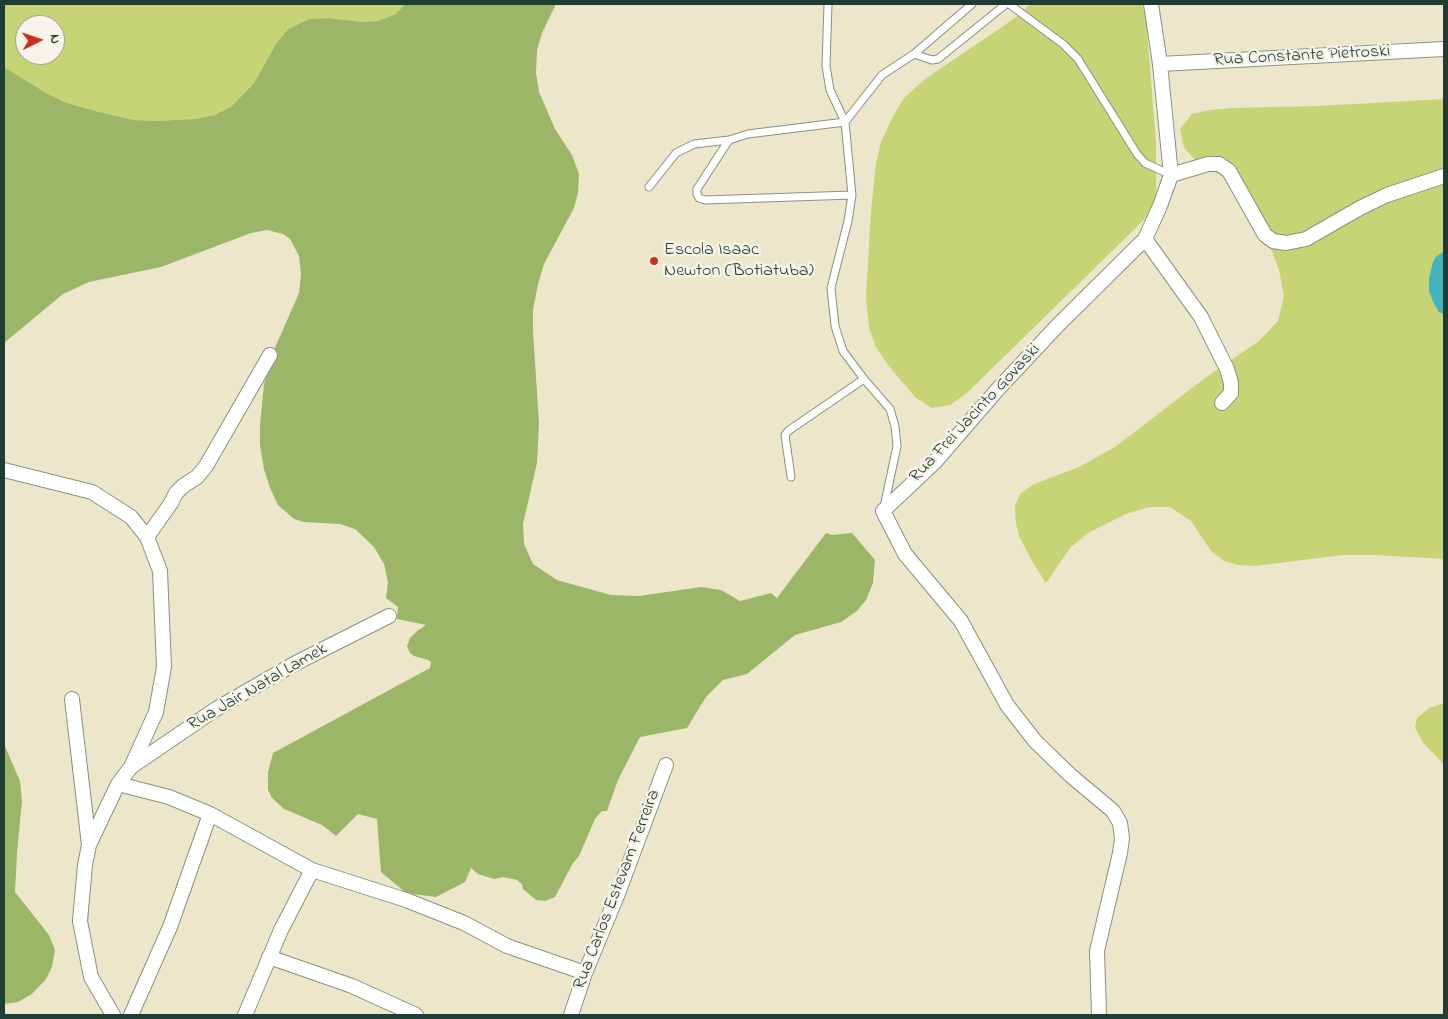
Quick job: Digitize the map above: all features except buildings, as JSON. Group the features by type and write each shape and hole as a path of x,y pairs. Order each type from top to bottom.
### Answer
{"street":[{"name":"Rua Frei Jacinto Govaski","path":"883,511 936,462 1025,360 1146,239 1171,175 1160,64 1150,4"},
{"name":"Rua Constante Pietroski","path":"1160,64 1444,49"},
{"path":"1171,175 1208,164 1219,164 1229,171 1265,235 1273,242 1286,243 1306,239 1386,195 1444,176"},
{"path":"1146,239 1201,317 1227,369 1231,383 1231,392 1222,403"},
{"path":"147,536 176,493 197,477 206,466 270,354"},
{"path":"4,470 92,492 131,517 147,536 160,571 164,667 156,712 131,767 118,784 89,845 85,865 80,921 91,977 113,1015"},
{"path":"883,511 905,554 960,622 1013,712 1035,741 1070,775 1113,811 1120,823 1122,838 1120,853 1097,951 1099,1015"},
{"name":"Rua Jair Natal Lamek","path":"131,767 216,709 294,664 389,616"},
{"path":"72,699 89,845"},
{"name":"Rua Carlos Estevam Ferreira","path":"570,1015 666,765"},
{"path":"118,784 169,797 210,814 312,870 406,900 464,923 506,946 585,973"},
{"path":"131,1015 170,927 210,814"},
{"path":"245,1015 281,930 312,870"},
{"path":"269,958 352,986 416,1015"}],"lane":[{"path":"828,4 826,66 830,90 845,122 852,196 848,221 831,288 835,326 844,351 864,379 890,409 896,426 897,446 883,511"},
{"path":"649,187 676,153 694,144 730,140 748,134 845,122 882,75 914,54 972,4"},
{"path":"914,54 932,60 938,59 1008,4 1063,44 1078,59 1137,154 1146,163 1171,175"},
{"path":"730,140 697,189 699,198 705,200 852,196"},
{"path":"790,477 785,435 788,431 864,379"}],"green space":[{"path":"4,4 405,4 396,14 378,21 363,22 328,18 309,19 288,29 276,44 254,83 231,107 214,115 196,119 134,120 67,103 48,94 4,67"},
{"path":"405,4 556,4 542,33 537,50 536,73 539,92 555,129 572,155 579,174 578,193 574,208 544,264 533,310 539,423 537,463 523,524 524,544 533,564 557,580 611,595 639,596 701,587 721,590 740,601 771,593 777,598 826,533 832,535 852,533 875,560 873,583 866,600 857,611 841,622 795,635 747,674 723,680 706,697 687,728 640,737 618,780 607,811 602,811 595,819 579,856 573,863 555,897 545,901 536,900 523,889 522,884 517,880 503,877 494,879 478,874 471,868 465,882 436,897 406,893 381,872 377,819 358,814 336,836 322,825 284,809 272,798 268,790 268,772 273,753 430,668 431,662 410,653 407,646 410,638 426,625 397,619 398,607 386,598 388,582 384,564 374,547 355,529 340,524 304,522 294,519 278,505 270,488 264,469 260,445 260,425 264,384 274,350 299,293 301,274 299,256 290,239 283,234 267,230 251,233 161,267 89,282 63,294 4,343 4,67 48,94 67,103 103,113 134,120 196,119 214,115 231,107 254,83 276,44 288,29 309,19 328,18 363,22 378,21 396,14"},
{"path":"1030,4 1142,4 1146,18 1156,143 1156,208 967,393 950,405 932,408 916,398 888,365 876,347 869,328 866,297 871,211 876,163 881,142 894,114 905,97 925,79 1002,27"},
{"path":"1444,99 1444,559 1343,555 1255,566 1238,565 1224,561 1211,551 1191,521 1170,507 1149,507 1126,514 1088,533 1070,548 1046,583 1020,538 1016,524 1015,506 1020,494 1034,484 1077,468 1115,447 1205,378 1259,341 1278,321 1284,296 1279,270 1264,229 1235,184 1197,162 1184,148 1180,129 1192,114 1232,108 1318,106"},
{"path":"1444,703 1444,764 1424,744 1415,728 1417,718 1429,708"},
{"path":"4,744 20,781 22,801 15,892 49,935 55,950 52,967 46,979 32,994 18,1002 4,1004"}],"water":[{"path":"1444,251 1444,314 1439,312 1433,302 1429,291 1429,279 1433,262"}],"place":[{"name":"Escola Isaac Newton (Botiatuba)","path":"654,261"}]}
